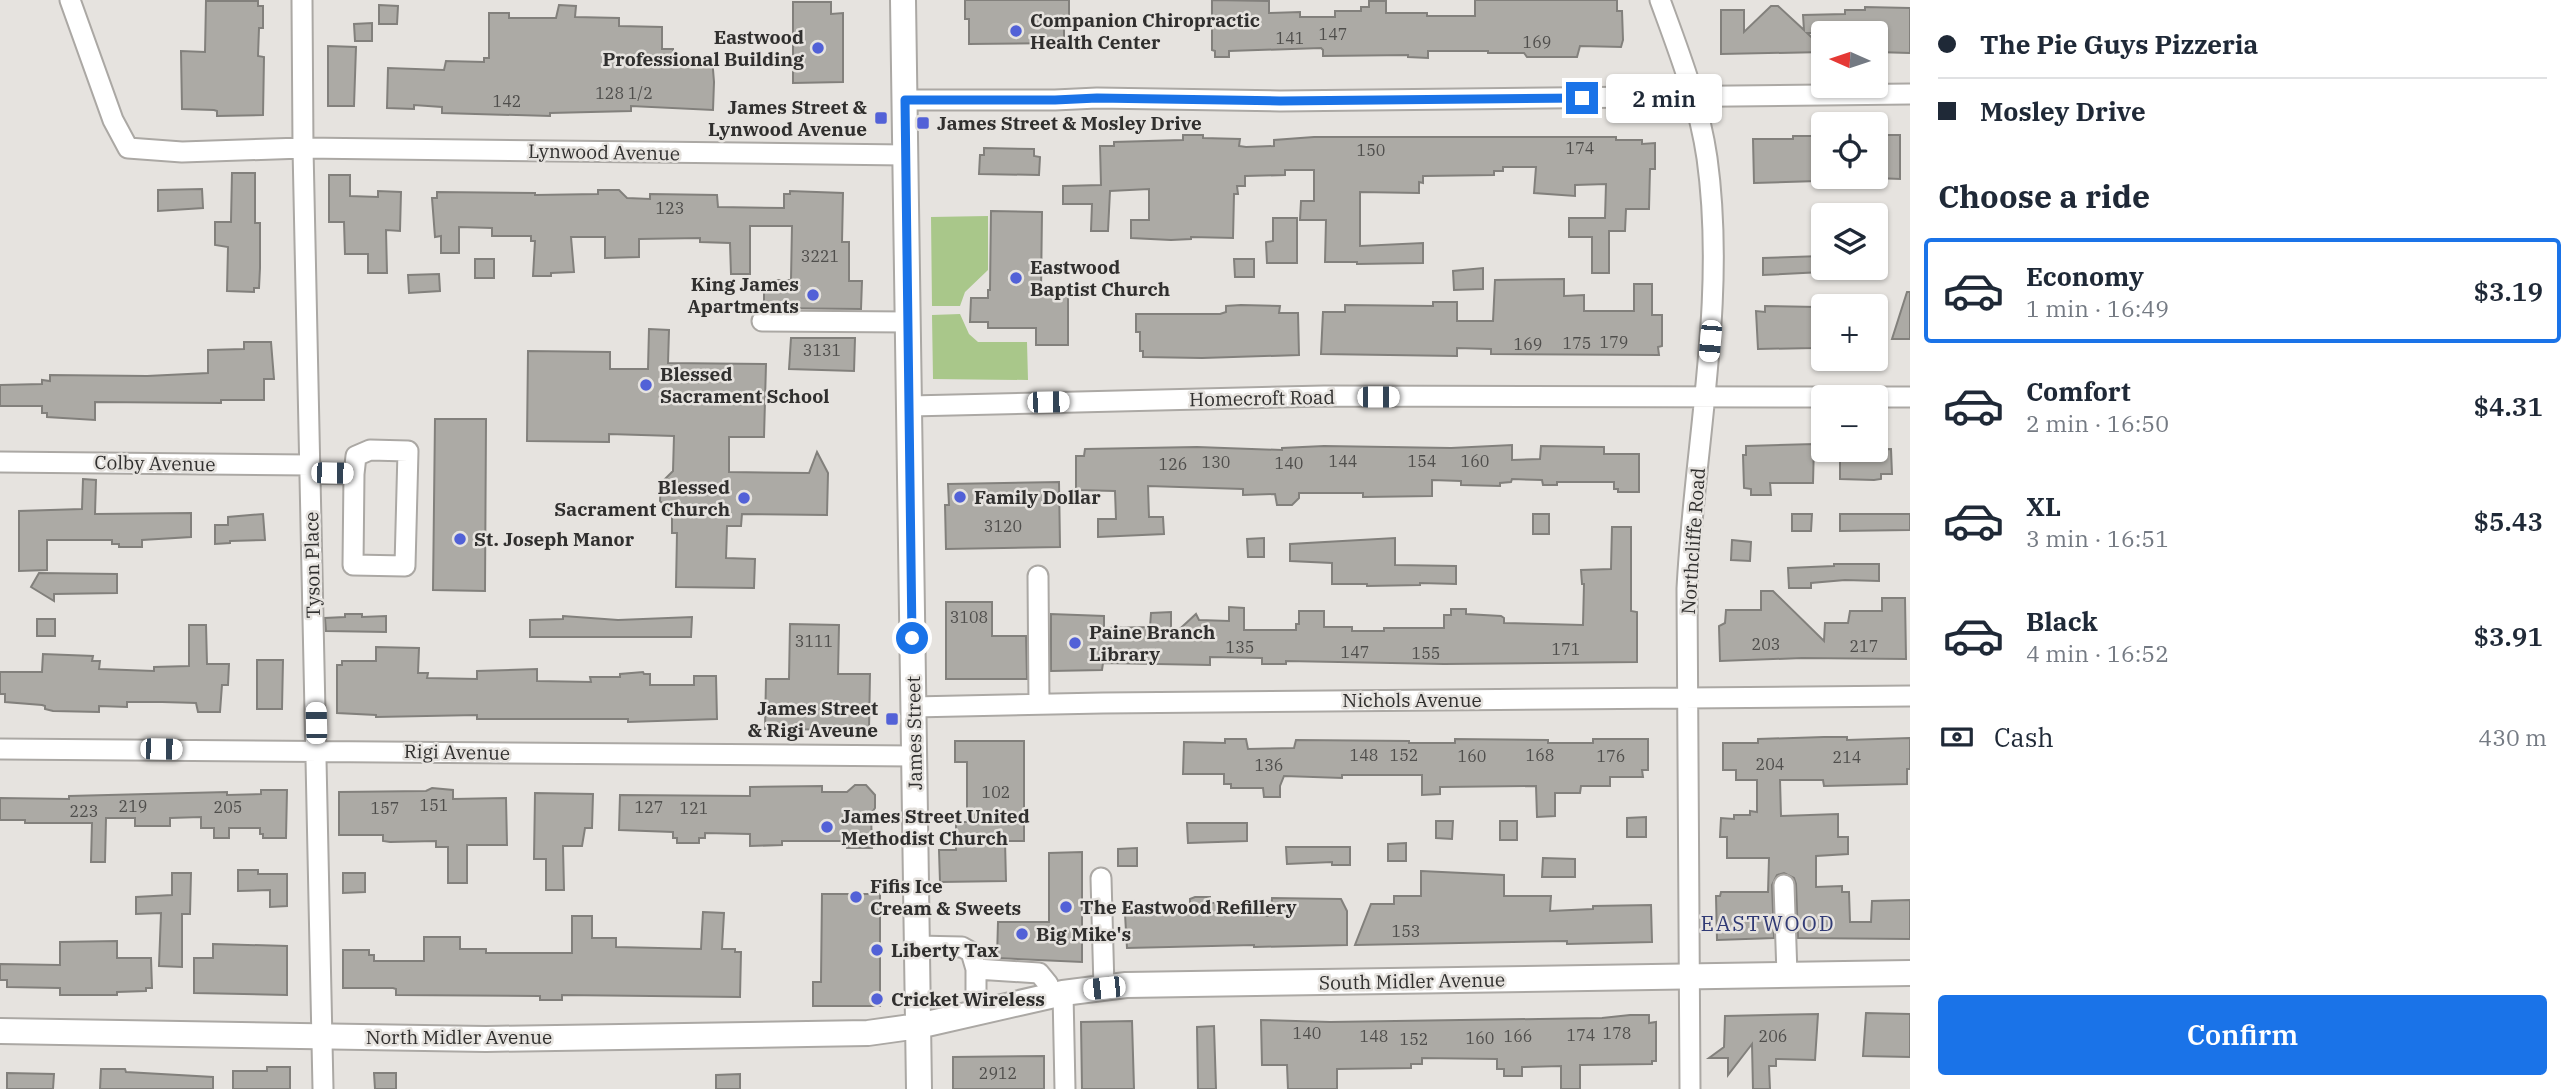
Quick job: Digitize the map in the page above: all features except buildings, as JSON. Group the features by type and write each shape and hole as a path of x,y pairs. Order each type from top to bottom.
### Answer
{"main road":[{"name":"James Street","path":"903,0 919,1089"},
{"name":"South Midler Avenue","path":"918,1027 1055,994 1140,985 1910,973"},
{"name":"North Midler Avenue","path":"0,1031 486,1039 868,1033 918,1027"}],"street":[{"name":"Lynwood Avenue","path":"70,0 113,120 128,148 182,152 303,148 906,155"},
{"name":"Tyson Place","path":"302,0 323,1089"},
{"name":"Northcliffe Road","path":"1660,0 1695,97 1707,159 1713,230 1710,341 1687,589 1690,1089"},
{"path":"905,100 1097,98 1294,101 1910,94"},
{"path":"762,321 909,322"},
{"name":"Homecroft Road","path":"910,406 1324,397 1811,397"},
{"path":"1888,397 1910,397"},
{"path":"370,450 408,451 405,566 354,565 354,474 356,456 370,450"},
{"name":"Colby Avenue","path":"0,461 311,469 354,474"},
{"path":"1038,576 1038,704"},
{"name":"Nichols Avenue","path":"913,707 1910,696"},
{"name":"Rigi Avenue","path":"0,748 914,756"},
{"path":"1101,878 1104,988"},
{"path":"1784,885 1787,975"},
{"path":"917,946 962,947 971,952 976,969 976,1013"},
{"path":"976,969 1039,973 1048,984 1055,994 1065,1089"}],"green space":[{"path":"988,216 988,270 965,292 960,306 932,306 931,217"},
{"path":"960,314 969,334 978,342 1027,342 1028,380 933,379 932,315"}],"place":[{"name":"Companion Chiropractic Health Center","path":"1016,31"},
{"name":"Eastwood Professional Building","path":"818,48"},
{"name":"James Street & Lynwood Avenue","path":"881,118"},
{"name":"James Street & Mosley Drive","path":"923,123"},
{"name":"Eastwood Baptist Church","path":"1016,278"},
{"name":"King James Apartments","path":"813,295"},
{"name":"Blessed Sacrament School","path":"646,385"},
{"name":"Family Dollar","path":"960,497"},
{"name":"Blessed Sacrament Church","path":"744,498"},
{"name":"St. Joseph Manor","path":"460,539"},
{"name":"Paine Branch Library","path":"1075,643"},
{"name":"James Street & Rigi Aveune","path":"892,719"},
{"name":"James Street United Methodist Church","path":"827,827"},
{"name":"Fifis Ice Cream & Sweets","path":"856,897"},
{"name":"The Eastwood Refillery","path":"1066,907"},
{"name":"Big Mike's","path":"1022,934"},
{"name":"Liberty Tax","path":"877,950"},
{"name":"Cricket Wireless","path":"877,999"}],"district":[{"name":"EASTWOOD","path":"1768,924"}],"route":[{"path":"912,638 905,100 1097,98 1280,101 1582,98"}]}
